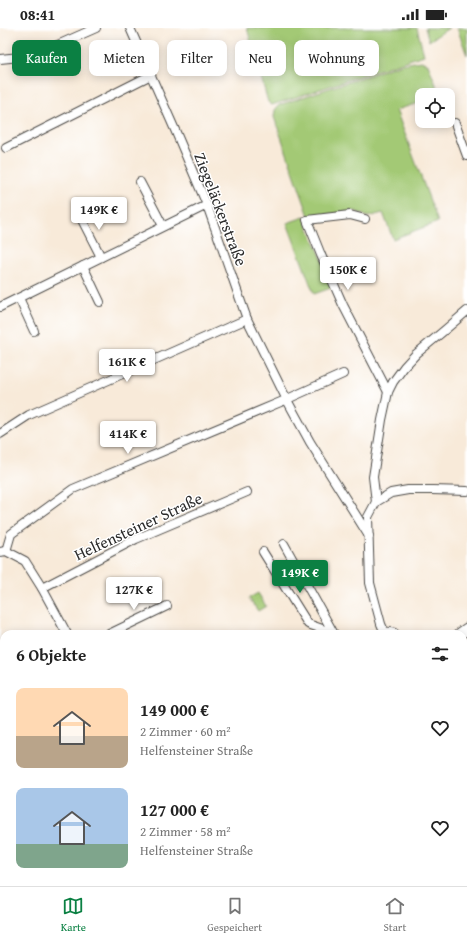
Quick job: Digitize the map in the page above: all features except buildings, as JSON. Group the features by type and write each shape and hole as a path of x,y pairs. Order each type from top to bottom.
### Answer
{"street":[{"path":"0,59 20,57 53,47 96,28"},
{"name":"Ziegeläckerstraße","path":"130,28 135,40"},
{"path":"6,148 149,76"},
{"name":"Ziegeläckerstraße","path":"151,76 207,205 247,319 287,400 310,442 368,536"},
{"path":"455,122 467,156"},
{"path":"140,182 163,226"},
{"path":"0,307 207,205"},
{"path":"79,214 101,257"},
{"path":"365,219 350,215 307,220 343,305 388,392"},
{"path":"83,266 100,302"},
{"path":"19,298 34,331"},
{"path":"376,502 373,478 388,392 404,367 416,354 467,311"},
{"path":"0,434 29,415 247,319"},
{"path":"65,630 42,588 25,561 3,552 11,534 73,489 287,400 343,374"},
{"path":"384,630 380,624 370,583 368,517 376,502 390,493 408,490 467,492"},
{"name":"Helfensteiner Straße","path":"42,588 136,539 247,492"},
{"path":"284,544 332,630"},
{"path":"263,552 308,624 325,630"},
{"path":"118,630 167,606"}],"green space":[{"path":"247,28 417,28 424,55 379,70 379,40 294,40 294,76 360,76 272,105 268,102 261,76 286,76 286,40 250,40"},
{"path":"425,28 449,28 429,41"},
{"path":"457,28 467,28 467,55"},
{"path":"421,61 428,64 437,88 415,88 415,104 396,110 438,222 393,239 383,213 368,217 355,211 309,216 274,117 275,110 279,105 366,76 379,76 379,72 402,64"},
{"path":"304,217 334,287 314,294 287,223"},
{"path":"258,593 266,606 258,611 249,598"}]}
